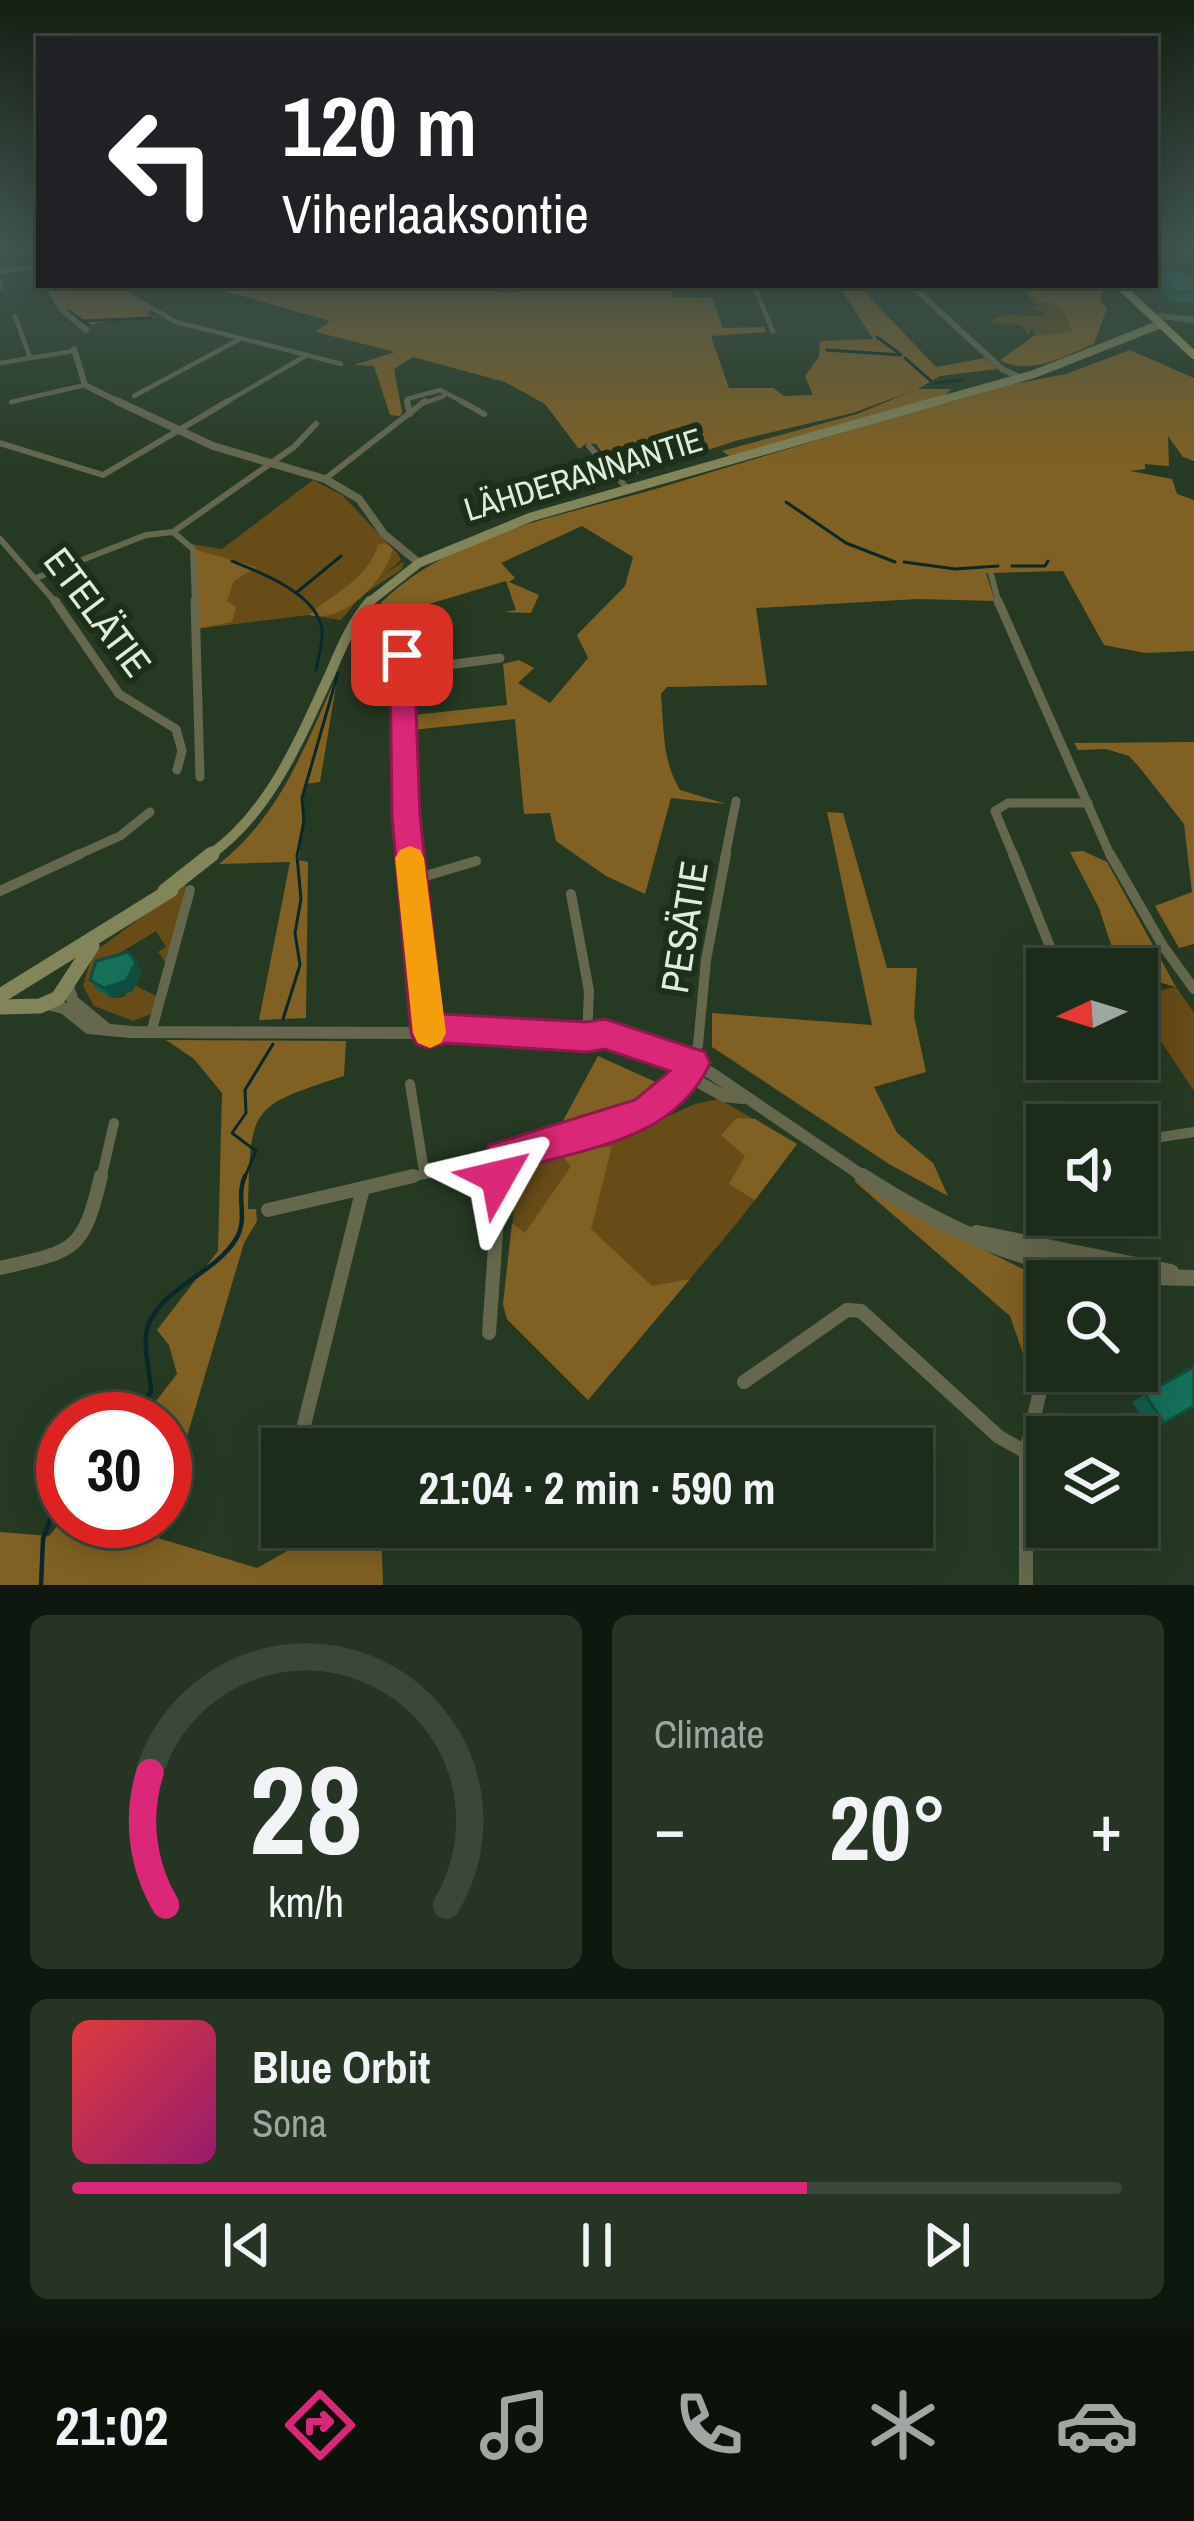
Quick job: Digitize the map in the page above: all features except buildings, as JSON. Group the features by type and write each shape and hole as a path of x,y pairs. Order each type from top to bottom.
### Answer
{"main road":[{"path":"1159,320 1194,351"},
{"name":"LÄHDERANNANTIE","path":"24,984 194,874 234,835 278,779 335,656 360,614 388,585 419,563 505,526 1048,369 1164,324"},
{"name":"LÄHDERANNANTIE","path":"47,1004 69,981 95,940"},
{"path":"0,996 24,984"},
{"path":"0,1007 25,1001 47,1004"}],"street":[{"path":"16,320 30,357"},
{"path":"0,363 73,350 87,336 75,320"},
{"path":"172,320 341,364"},
{"path":"768,320 773,332"},
{"path":"948,320 994,362 1017,376"},
{"path":"1164,324 1194,322"},
{"path":"1164,324 1194,322"},
{"path":"134,396 240,338"},
{"path":"73,350 85,385"},
{"path":"0,443 98,476 307,355"},
{"path":"11,402 85,385 179,432 325,479 358,499 419,563"},
{"path":"325,479 426,401 444,396 484,414"},
{"path":"36,578 146,535 173,532 271,464 316,424"},
{"path":"590,446 628,489"},
{"path":"173,532 193,549 200,777"},
{"name":"ETELÄTIE","path":"0,539 36,578 121,697 178,730 184,746 177,770"},
{"path":"991,574 996,596 1088,803 1158,939 1194,988"},
{"path":"402,653 412,880 428,1033"},
{"path":"403,670 500,658"},
{"name":"PESÄTIE","path":"690,1069 713,912 736,801"},
{"path":"1050,948 995,811 1008,802 1088,803"},
{"path":"0,891 120,836 150,812"},
{"path":"412,880 476,861"},
{"path":"151,1033 190,890"},
{"path":"571,894 589,991 587,1037"},
{"path":"47,966 60,966 73,1001 107,1030"},
{"path":"24,984 25,1001"},
{"path":"47,1004 64,1008 89,1028 151,1033 428,1033 463,1038 475,1032 587,1037 690,1069 724,1096 742,1098 957,1227 1026,1261"},
{"path":"268,1210 424,1171 501,1158 632,1120 663,1102 690,1069"},
{"path":"410,1084 424,1171"},
{"path":"0,1268 67,1250 87,1233 114,1123"},
{"path":"1158,1138 1194,1132"},
{"path":"488,1334 501,1158"},
{"path":"303,1428 363,1188"},
{"path":"957,1227 1194,1277"},
{"path":"1063,1260 1067,1253"},
{"path":"1067,1253 1070,1260"},
{"path":"1158,1277 1194,1277"},
{"path":"744,1382 847,1310 861,1311 999,1437 1026,1452"},
{"path":"1026,1548 1026,1585"}],"shaded area":[{"path":"80,320 144,320 107,322 89,326"},
{"path":"326,320 720,320 723,328 764,327 766,332 711,336 729,388 773,388 784,396 813,395 805,376 819,357 820,341 873,339 861,320 891,320 936,367 985,358 997,369 940,376 918,389 951,389 945,396 729,456 722,451 857,414 915,390 853,413 735,441 621,479 596,444 579,449 545,404 505,382 413,357 394,369 402,412 390,415 374,366 354,365 395,352 316,332 330,321"},
{"path":"992,320 1067,320 1073,333 1034,336 1035,330 1030,329 1029,336 1021,325 994,324"},
{"path":"1067,320 1103,320 1094,344 1060,358 1024,366 1000,360 1034,336 1072,332"},
{"path":"1130,350 1194,378 1194,461 1183,457 1168,436 1169,466 1145,464 1145,469 1130,471 1172,479 1177,494 1194,500 1194,651 1145,653 1104,645 1063,571 986,573 995,601 918,599 756,608 767,685 667,687 661,694 667,756 680,790 726,804 671,798 645,894 606,876 556,841 550,813 524,814 515,719 413,730 413,715 507,705 503,664 519,660 534,668 518,683 550,703 588,658 577,635 625,586 633,557 582,526 501,563 515,578 509,582 539,595 531,613 504,612 516,610 506,581 402,612 376,608 439,561 475,543 552,517 997,387 1066,374"},
{"path":"313,480 342,495 398,554 401,560 386,573 404,561 402,569 361,596 341,620 309,615 195,629 191,544 222,549"},
{"path":"385,543 393,549 388,561 361,597 336,613 309,615 358,577 378,545"},
{"path":"193,549 257,567 234,581 227,601 236,607 232,622 195,629"},
{"path":"338,673 320,782 305,784 299,860 308,862 306,1018 259,1020 290,862 219,864 241,845 275,801"},
{"path":"1194,742 1194,944 1179,948 1155,906 1192,892 1184,824 1129,756 1106,749 1078,750 1074,743"},
{"path":"827,812 843,813 887,968 917,968 914,1016 926,1072 874,1087 897,1133 933,1163 948,1196 889,1164 712,1047 712,1013 872,1025"},
{"path":"1083,851 1107,862 1154,948 1112,948 1099,908 1070,852"},
{"path":"186,884 166,963 158,952 166,947 156,931 100,965 111,998 123,997 135,985 156,996 151,1014 133,1021 94,1006 83,986 93,953"},
{"path":"1158,954 1176,987 1158,982"},
{"path":"1176,987 1194,1013 1194,1091 1158,1037 1158,991"},
{"path":"166,1040 346,1041 344,1076 272,1105 254,1131 248,1209 256,1209 257,1221 244,1243 192,1419 192,1392 163,1392 177,1374 169,1345 157,1330 218,1251 222,1093 194,1059"},
{"path":"598,1056 669,1088 616,1115 558,1130"},
{"path":"719,1099 797,1144 588,1400 507,1319 503,1304 513,1245 513,1174 518,1166 633,1132 695,1104"},
{"path":"737,1118 755,1119 797,1144 755,1200 729,1184 745,1156 721,1135"},
{"path":"612,1146 591,1229 652,1286 690,1279 588,1400 507,1319 503,1304 512,1223 525,1233 571,1166 560,1154"},
{"path":"853,1180 1025,1270 1026,1362 1010,1316"},
{"path":"0,1532 36,1535 36,1548 191,1548 257,1568 293,1548 382,1548 383,1585 0,1585"}],"waterway":[{"path":"83,321 106,320"},
{"path":"83,321 89,325"},
{"path":"877,337 900,354"},
{"path":"827,350 901,355"},
{"path":"905,358 931,381"},
{"path":"935,383 962,380"},
{"path":"786,502 846,543 895,562"},
{"path":"296,593 341,556"},
{"path":"232,561 287,587 311,606 322,631 316,670"},
{"path":"1012,566 1045,566 1048,561"},
{"path":"904,562 955,569 998,566"},
{"path":"283,1019 300,965 295,933 301,899 297,856 304,821 302,798 338,673"},
{"path":"245,1178 256,1151 232,1133 246,1113 245,1090 273,1044"},
{"path":"151,1392 148,1326 165,1301 236,1239 245,1178"},
{"path":"41,1585 43,1548"}],"slow traffic":[{"path":"410,858 430,1033"}],"route":[{"path":"402,655 406,816 428,1033 463,1028 587,1037 605,1034 693,1063 679,1088 645,1114 512,1153 501,1158 498,1177"}]}
